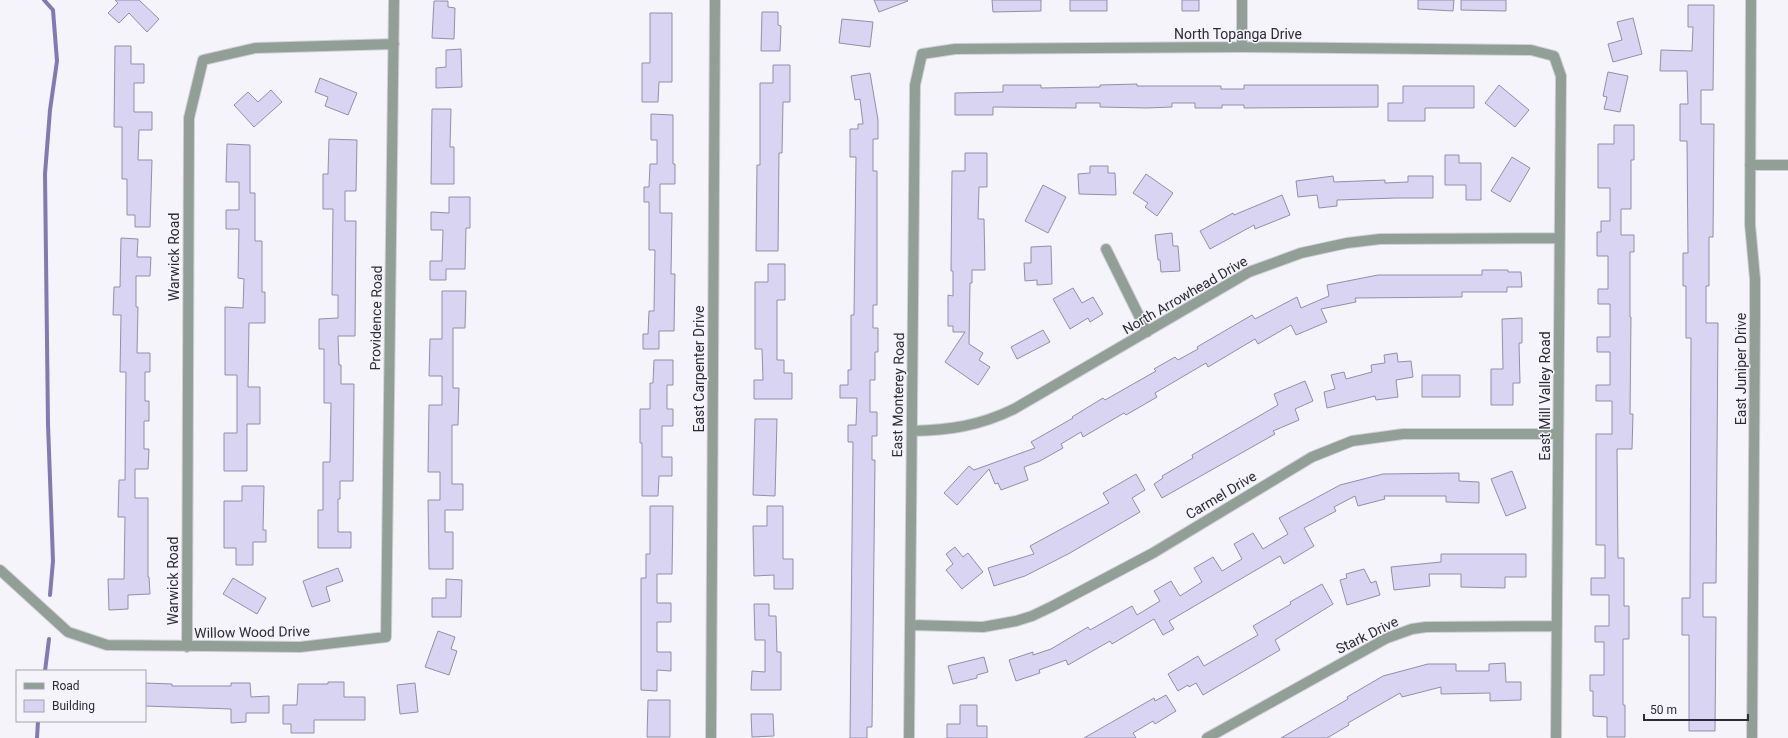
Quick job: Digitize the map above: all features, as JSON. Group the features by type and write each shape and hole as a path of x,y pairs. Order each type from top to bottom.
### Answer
{"street":[{"name":"Providence Road","path":"386,636 394,0"},
{"name":"East Carpenter Drive","path":"711,738 715,0"},
{"path":"1242,0 1242,47"},
{"name":"East Juniper Drive","path":"1751,0 1750,224 1755,279 1752,738"},
{"name":"Warwick Road","path":"187,647 189,118 203,60 255,48 394,44"},
{"name":"North Topanga Drive","path":"922,54 955,50 1242,47 1531,50 1554,56"},
{"name":"East Monterey Road","path":"909,738 915,85 922,54"},
{"name":"East Mill Valley Road","path":"1554,56 1561,76 1556,738"},
{"path":"1750,165 1788,166"},
{"name":"North Arrowhead Drive","path":"912,430 944,430 966,427 993,419 1014,409 1249,272 1301,252 1347,243 1380,240 1560,238"},
{"path":"1106,249 1147,332"},
{"name":"Carmel Drive","path":"910,625 982,627 1016,621 1032,616 1051,608 1153,553 1312,457 1352,441 1404,434 1558,434"},
{"name":"Willow Wood Drive","path":"0,570 68,632 107,645 300,647 386,636"},
{"name":"Stark Drive","path":"1207,738 1387,638 1412,629 1444,626 1557,626"}],"building":[{"path":"115,0 139,0 159,19 147,32 129,13 119,23 108,13 118,3"},
{"path":"874,0 907,0 908,1 879,12"},
{"path":"992,0 1041,0 1041,11 993,12"},
{"path":"1070,0 1107,0 1107,11 1070,11"},
{"path":"1182,0 1199,0 1199,11 1182,11"},
{"path":"1418,0 1454,0 1453,11 1418,9"},
{"path":"1461,0 1506,0 1506,11 1461,10"},
{"path":"434,1 448,1 448,7 455,8 454,39 432,38"},
{"path":"1688,5 1714,5 1713,90 1701,90 1701,124 1714,124 1713,237 1709,237 1709,286 1706,286 1706,323 1718,323 1716,583 1703,583 1703,617 1716,617 1715,731 1689,731 1689,635 1682,635 1682,598 1690,598 1691,338 1686,338 1686,286 1683,286 1683,253 1688,253 1687,141 1680,141 1680,104 1688,104 1687,71 1660,71 1661,50 1692,51 1693,27 1688,27"},
{"path":"762,12 778,12 778,25 781,26 780,51 761,51"},
{"path":"650,13 672,13 672,82 659,82 658,102 642,102 642,63 650,63"},
{"path":"1633,18 1642,54 1613,62 1608,44 1622,40 1617,22"},
{"path":"842,19 873,22 870,47 839,43"},
{"path":"115,46 131,46 131,64 144,64 144,83 134,83 134,112 152,112 152,130 139,130 138,160 152,160 150,227 135,227 135,215 127,215 127,179 122,179 122,127 114,127"},
{"path":"461,49 462,87 436,88 436,68 446,67 446,50"},
{"path":"773,65 790,65 790,102 783,102 782,153 779,153 778,251 756,251 757,165 760,165 760,83 773,83"},
{"path":"1608,72 1628,76 1620,112 1604,109 1607,97 1603,96"},
{"path":"870,73 878,120 878,139 873,139 873,171 877,171 877,305 873,305 873,328 878,328 878,352 875,352 875,380 870,380 870,412 877,412 877,436 872,436 872,460 875,460 872,727 867,727 867,738 850,738 853,442 848,442 848,425 856,425 857,398 840,398 840,385 848,385 848,370 851,370 851,315 854,315 856,157 850,157 850,129 858,129 858,124 863,124 860,99 855,100 851,76"},
{"path":"320,78 357,93 348,115 325,106 328,97 315,92"},
{"path":"1137,84 1137,86 1221,86 1221,89 1244,89 1244,85 1378,85 1378,107 1244,108 1244,105 1222,105 1222,108 1195,108 1195,103 1172,103 1172,107 1147,108 1100,107 1100,103 1076,103 1076,108 993,107 993,115 955,115 955,93 1003,92 1003,85 1041,85 1041,88 1100,87 1100,85"},
{"path":"1499,85 1529,110 1515,127 1485,103"},
{"path":"1403,86 1474,86 1474,108 1425,108 1425,121 1388,121 1388,103 1403,103"},
{"path":"271,90 282,102 254,127 234,105 248,92 258,102"},
{"path":"432,109 451,109 450,147 454,147 454,184 431,184"},
{"path":"651,114 673,115 673,164 675,164 675,184 660,184 660,213 672,213 671,274 675,274 674,331 659,331 659,349 643,349 643,334 648,334 649,311 654,311 655,250 649,250 649,202 644,202 644,187 649,187 650,164 657,164 657,140 651,140"},
{"path":"1614,125 1634,125 1634,160 1631,160 1631,209 1621,209 1621,235 1634,235 1634,252 1630,252 1630,414 1633,414 1632,449 1617,449 1618,558 1624,558 1624,606 1629,606 1629,639 1623,639 1623,705 1625,705 1625,737 1607,737 1607,717 1593,716 1593,691 1590,691 1590,675 1604,675 1604,642 1595,642 1595,626 1609,626 1609,595 1591,595 1591,578 1605,578 1605,545 1596,545 1596,434 1612,434 1612,401 1596,401 1596,385 1610,385 1610,352 1597,352 1597,337 1610,337 1610,304 1598,304 1598,289 1608,289 1608,256 1597,256 1597,232 1601,232 1601,221 1610,221 1610,188 1598,188 1598,144 1614,144"},
{"path":"329,139 357,140 356,191 345,191 345,221 356,221 355,336 338,336 341,384 354,384 353,481 340,481 340,499 338,499 338,532 351,532 351,548 318,548 318,510 323,510 323,462 330,462 331,403 324,403 324,349 319,349 319,319 338,318 338,295 332,295 333,209 323,209 323,174 328,174"},
{"path":"227,144 250,145 250,193 255,193 255,241 262,241 262,292 265,292 265,323 249,323 248,387 260,387 260,424 247,424 247,471 224,471 224,433 237,433 237,375 225,375 225,307 243,308 244,279 238,278 239,229 226,229 226,210 239,210 239,182 226,182"},
{"path":"965,153 987,153 987,187 979,187 978,219 984,219 985,270 972,270 972,283 970,283 969,344 983,353 979,360 990,367 978,385 945,362 965,332 953,332 953,326 948,326 948,295 953,296 953,271 951,271 952,171 965,171"},
{"path":"1445,155 1459,155 1459,163 1481,163 1481,200 1466,200 1466,185 1445,185"},
{"path":"1512,157 1530,168 1510,202 1491,191"},
{"path":"1090,166 1108,166 1108,173 1115,173 1116,195 1079,194 1078,174 1090,173"},
{"path":"1146,174 1173,193 1157,216 1145,207 1148,203 1133,193"},
{"path":"1333,176 1334,182 1385,180 1385,183 1408,182 1408,176 1433,176 1433,198 1337,200 1337,206 1319,208 1317,195 1298,197 1296,181"},
{"path":"1043,185 1066,197 1048,233 1025,221"},
{"path":"1282,195 1290,215 1255,229 1254,225 1210,249 1200,231 1233,213 1234,215"},
{"path":"449,197 470,197 470,228 466,228 465,269 446,269 446,280 430,280 430,261 442,261 443,230 431,230 431,212 449,213"},
{"path":"1172,233 1173,246 1178,246 1180,271 1161,272 1155,235"},
{"path":"121,238 138,239 137,257 151,257 150,276 136,276 136,307 138,307 137,353 150,353 150,372 145,372 145,401 149,401 149,421 144,421 144,449 149,449 148,469 135,469 135,498 148,498 148,577 150,594 128,595 128,609 109,610 108,579 124,579 125,517 118,517 119,480 125,480 126,372 120,372 121,315 113,315 114,287 120,287"},
{"path":"1051,246 1052,284 1037,285 1037,280 1025,281 1024,263 1031,263 1031,247"},
{"path":"768,264 785,264 785,300 777,300 777,360 784,360 784,373 792,373 792,399 754,399 754,380 763,380 762,349 755,349 755,282 768,282"},
{"path":"1482,270 1508,270 1508,272 1521,272 1522,287 1507,287 1507,292 1462,292 1462,297 1355,298 1356,302 1321,309 1327,322 1296,335 1291,325 1258,344 1255,339 1208,367 1206,363 1155,393 1157,397 1126,415 1124,413 1083,437 1081,432 1061,444 1063,448 1040,461 1024,467 1028,480 1001,490 998,483 995,484 989,469 957,505 944,493 969,466 974,470 1035,448 1031,442 1073,418 1072,417 1103,398 1105,400 1156,371 1154,369 1175,357 1178,360 1198,349 1197,347 1252,315 1255,319 1297,297 1301,308 1329,296 1327,285 1378,275 1482,275"},
{"path":"1073,288 1082,303 1093,297 1103,314 1090,322 1088,318 1070,329 1053,299"},
{"path":"442,291 466,291 465,328 453,328 453,388 459,388 458,425 452,425 452,484 463,484 463,510 445,510 445,532 453,532 453,569 429,569 428,500 440,500 440,472 428,472 429,405 442,405 442,376 429,376 430,339 442,339"},
{"path":"1522,318 1522,343 1519,343 1520,383 1513,383 1513,405 1491,405 1491,369 1503,369 1502,319"},
{"path":"1043,330 1050,342 1017,359 1011,347"},
{"path":"1397,353 1398,362 1411,361 1413,377 1396,380 1398,397 1376,400 1375,396 1327,408 1324,392 1335,389 1331,375 1344,372 1346,379 1372,372 1371,365 1385,363 1384,355"},
{"path":"654,360 673,360 673,385 667,385 667,409 673,409 673,426 662,426 662,457 672,457 672,476 659,476 658,496 642,496 642,443 640,443 640,409 650,409 650,383 653,383"},
{"path":"1422,375 1460,375 1460,397 1422,397"},
{"path":"1305,381 1313,401 1295,409 1299,420 1273,431 1275,434 1162,498 1154,484 1163,478 1162,476 1193,458 1192,455 1278,405 1274,394"},
{"path":"755,419 777,419 775,496 753,495"},
{"path":"1512,471 1526,508 1506,516 1491,479"},
{"path":"1459,473 1459,481 1479,482 1479,503 1446,502 1446,496 1384,496 1385,499 1358,506 1355,496 1334,507 1336,511 1304,528 1314,546 1284,564 1280,556 1169,621 1174,629 1163,635 1154,619 1112,644 1110,641 1068,665 1066,660 1039,670 1040,673 1016,681 1009,660 1033,652 1033,655 1051,649 1088,627 1090,630 1132,606 1137,615 1160,601 1154,591 1171,581 1180,596 1202,582 1194,568 1213,557 1222,571 1242,559 1234,544 1253,533 1263,549 1288,534 1279,518 1340,485 1383,474"},
{"path":"1136,474 1145,490 1132,498 1140,512 1070,553 1025,576 994,586 988,568 1034,554 1030,546 1109,503 1103,493"},
{"path":"242,486 264,486 263,530 266,530 266,542 253,542 253,565 236,565 236,548 224,548 224,501 242,501"},
{"path":"650,506 673,506 672,574 657,574 657,603 671,603 671,622 657,622 657,652 671,652 671,671 657,670 657,691 641,690 641,578 646,578 646,554 650,554"},
{"path":"767,506 783,506 783,559 793,559 793,589 774,589 774,575 754,576 753,526 767,526"},
{"path":"955,547 963,557 968,553 983,572 962,589 946,570 953,564 946,554"},
{"path":"1441,554 1526,554 1526,577 1505,577 1505,588 1461,587 1461,574 1429,574 1430,586 1394,590 1391,567 1441,562"},
{"path":"338,568 343,581 326,587 330,601 312,607 303,581"},
{"path":"1364,569 1371,583 1376,581 1380,595 1347,605 1340,580 1347,578 1346,574"},
{"path":"233,578 266,598 257,614 223,594"},
{"path":"446,579 462,580 461,617 432,617 432,598 446,598"},
{"path":"1322,584 1333,604 1275,640 1280,650 1203,695 1196,683 1189,687 1188,685 1178,691 1168,674 1198,656 1204,666 1258,635 1253,626 1291,604 1290,602"},
{"path":"754,604 769,604 769,616 776,616 777,652 781,652 781,690 751,690 752,671 765,672 765,640 755,640"},
{"path":"438,631 455,637 451,649 457,651 449,675 425,667"},
{"path":"984,657 988,672 977,675 977,678 953,684 948,666"},
{"path":"1505,663 1506,682 1521,682 1521,700 1490,701 1490,693 1441,694 1441,687 1402,697 1400,693 1348,723 1349,725 1327,738 1281,738 1348,699 1347,697 1383,676 1428,664 1456,664 1456,671 1489,671 1489,664"},
{"path":"328,682 344,682 344,697 365,697 365,720 314,720 314,733 291,733 291,724 283,724 283,705 297,705 298,684 328,684"},
{"path":"146,683 172,684 172,686 231,686 231,683 250,683 251,697 269,696 269,713 246,713 246,722 231,723 231,709 146,706"},
{"path":"415,683 418,712 400,714 397,685"},
{"path":"1166,695 1176,711 1155,724 1153,721 1133,733 1136,738 1084,738 1154,698 1155,701"},
{"path":"648,700 670,700 670,737 647,737"},
{"path":"960,705 977,705 977,726 987,726 987,738 947,738 947,724 960,724"},
{"path":"751,714 773,714 774,736 752,737"}],"waterway":[{"path":"44,0 53,10 57,61 50,110 45,174 48,424 53,561 50,595"},
{"path":"45,670 49,639"},
{"path":"37,738 38,722"}]}
